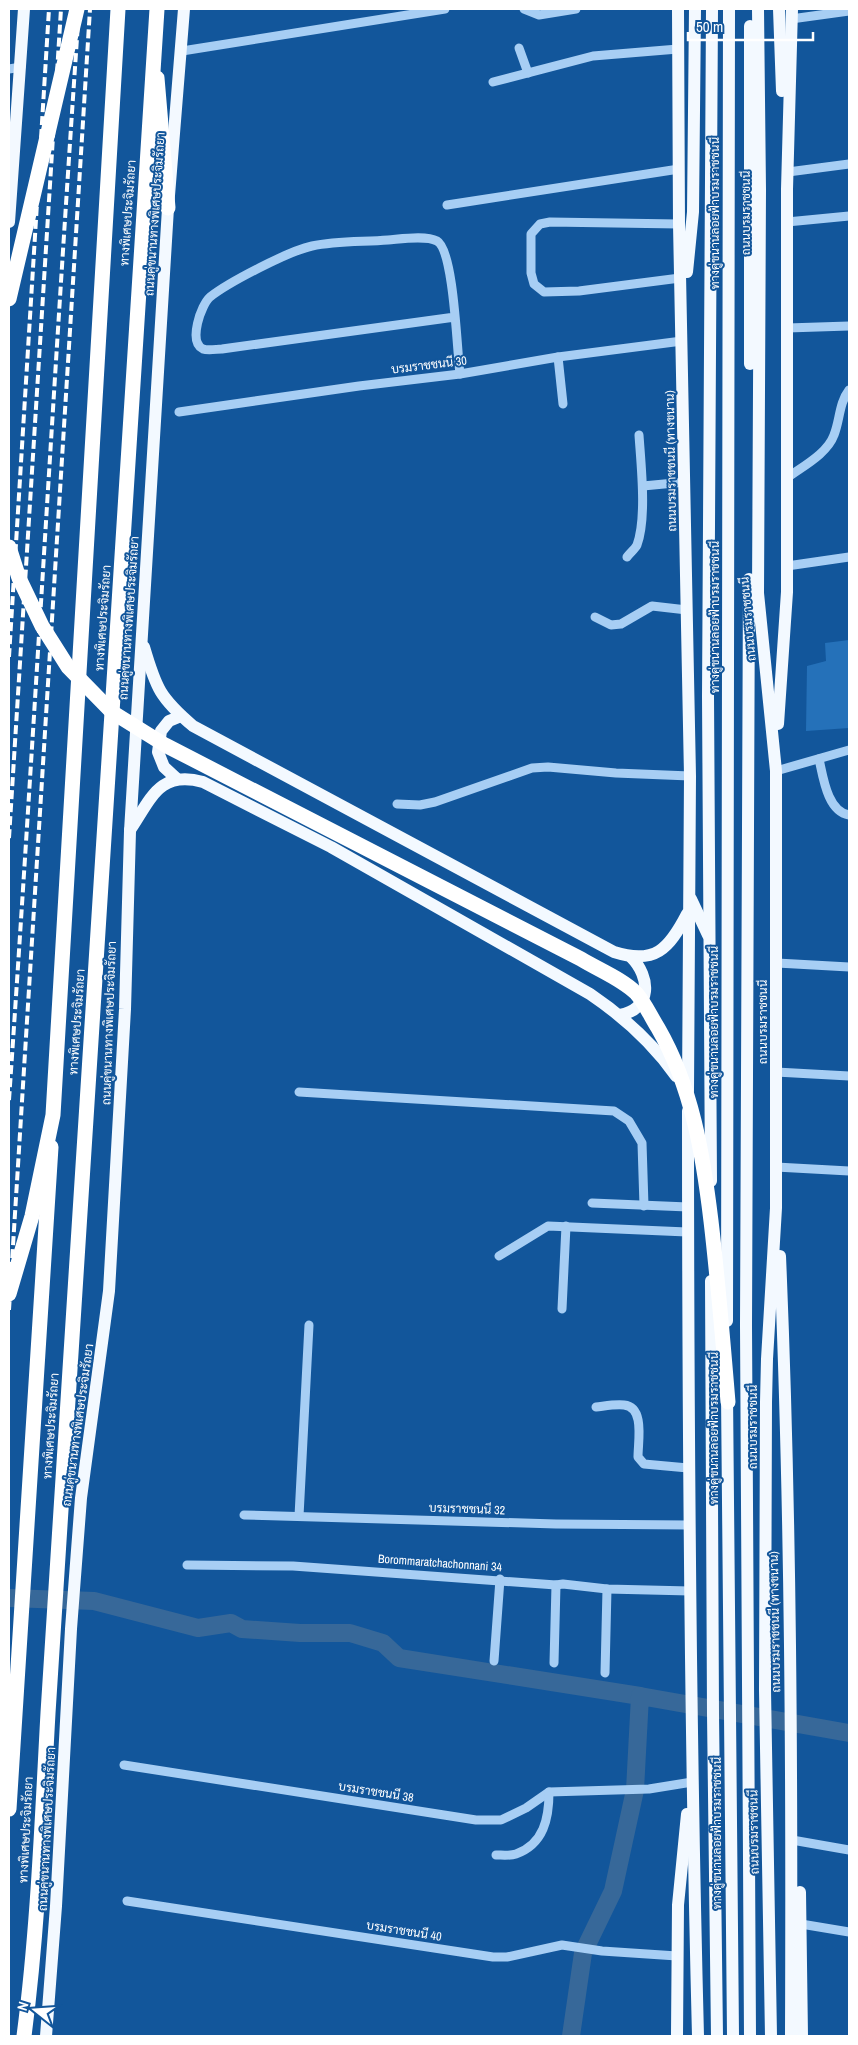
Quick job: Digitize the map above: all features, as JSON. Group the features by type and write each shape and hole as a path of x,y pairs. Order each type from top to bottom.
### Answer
{"highway":[{"path":"9,299 77,9"},
{"name":"ทางพิเศษประจิมรัถยา","path":"9,1809 53,1115 118,9"},
{"path":"156,9 156,68 168,208"},
{"name":"ทางพิเศษประจิมรัถยา","path":"24,2036 40,1863 49,1684 156,9"},
{"path":"9,547 19,578 38,618 68,668 112,712 165,745 581,960 626,986 642,1000 670,1049 679,1069 697,1128 717,1266 728,1402"},
{"path":"9,1294 32,1216 53,1115"}],"main road":[{"path":"9,222 15,68 24,9"},
{"name":"ถนนคู่ขนานทางพิเศษประจิมรัถยา","path":"46,2036 64,1789 76,1557 85,1465 109,1291 125,1009 130,831 168,208 184,9"},
{"name":"ถนนบรมราชชนนี (ทางขนาน)","path":"678,9 678,169 690,776 688,912"},
{"path":"682,322 693,212 695,9"},
{"path":"712,9 708,696 713,1714 718,2036"},
{"name":"ทางคู่ขนานลอยฟ้าบรมราชชนนี","path":"729,9 728,1402 733,2036"},
{"path":"750,9 746,1336 750,2036"},
{"name":"ถนนบรมราชชนนี","path":"758,9 760,210 758,593 776,756 776,1208 767,1358 765,1690 771,2036"},
{"path":"776,756 787,592 787,189 779,9"},
{"path":"787,189 791,14"},
{"path":"142,638 153,677 160,693 173,709 193,726 614,952 631,957 650,955 665,948 676,935 688,912"},
{"path":"177,779 164,767 158,752 161,731 169,721 181,716"},
{"path":"130,831 156,792 166,782 191,778 204,782 331,847 590,994 620,1015 661,1055 688,1093"},
{"path":"689,894 710,940"},
{"path":"688,912 688,1468 692,1782 698,2036"},
{"path":"620,1015 630,1013 641,1004 646,987 638,965 631,957"},
{"name":"ถนนบรมราชชนนี (ทางขนาน)","path":"776,1208 784,1343 792,1840 791,2036"},
{"path":"677,2036 680,1866 692,1782"},
{"path":"792,1840 800,1896 802,2036"}],"street":[{"path":"182,51 445,9"},
{"path":"524,9 539,15 576,9"},
{"path":"791,14 849,11"},
{"path":"519,48 528,73"},
{"path":"493,82 593,56 678,49"},
{"path":"788,172 849,164"},
{"path":"447,205 678,169"},
{"path":"787,222 849,216"},
{"path":"679,224 550,222 540,224 531,234 530,273 534,284 544,292 578,291 680,278"},
{"path":"455,317 222,349 205,350 200,347 196,336 202,310 208,299 221,289 286,256 312,246 418,238 437,241 443,247 448,260 455,317 456,347 460,374"},
{"path":"787,328 849,326"},
{"name":"บรมราชชนนี 30","path":"179,412 359,386 460,374 558,357 682,341"},
{"path":"558,357 563,404"},
{"path":"787,478 818,455 834,436 842,402 849,390"},
{"path":"627,557 636,546 640,529 643,486 639,435"},
{"path":"643,486 685,482"},
{"path":"787,566 849,557"},
{"path":"595,617 611,625 621,624 652,606 687,610"},
{"path":"776,772 849,750"},
{"path":"820,758 826,793 843,814 849,814"},
{"path":"397,804 435,802 532,768 548,767 616,773 690,776"},
{"path":"777,963 849,967"},
{"path":"776,1072 849,1076"},
{"path":"299,1092 614,1111 629,1122 642,1143 644,1206"},
{"path":"776,1167 849,1171"},
{"path":"592,1203 688,1207"},
{"path":"500,1256 548,1226 687,1232"},
{"path":"562,1309 566,1226"},
{"path":"299,1516 309,1325"},
{"path":"596,1406 626,1405 634,1408 639,1414 638,1457 644,1464 688,1468"},
{"name":"บรมราชชนนี 32","path":"244,1515 556,1524 689,1525"},
{"name":"Borommaratchachonnani 34","path":"187,1565 293,1566 500,1579 607,1589 690,1591"},
{"path":"494,1661 500,1579"},
{"path":"554,1663 556,1585"},
{"path":"605,1673 607,1589"},
{"name":"บรมราชชนนี 38","path":"124,1765 476,1820 501,1820 526,1808 549,1792"},
{"path":"496,1855 515,1854 533,1844 542,1832 549,1813 549,1792 649,1788 692,1782"},
{"path":"792,1840 849,1850"},
{"name":"บรมราชชนนี 40","path":"127,1902 492,1957 507,1957 548,1948 569,1946 602,1951 677,1956"},
{"path":"801,1924 849,1932"}],"shaded area":[{"path":"849,640 849,728 806,731 807,666 826,661 825,643"}],"waterway":[{"path":"9,1598 94,1601 198,1628 231,1623 242,1629 300,1633 350,1633 383,1643 399,1658 640,1696"},
{"path":"571,2036 583,1953 613,1891 635,1790 640,1696 849,1733"}],"railway":[{"path":"9,657 49,9"},
{"path":"9,838 61,9"},
{"path":"9,1100 79,9"},
{"path":"9,1310 90,9"}]}
